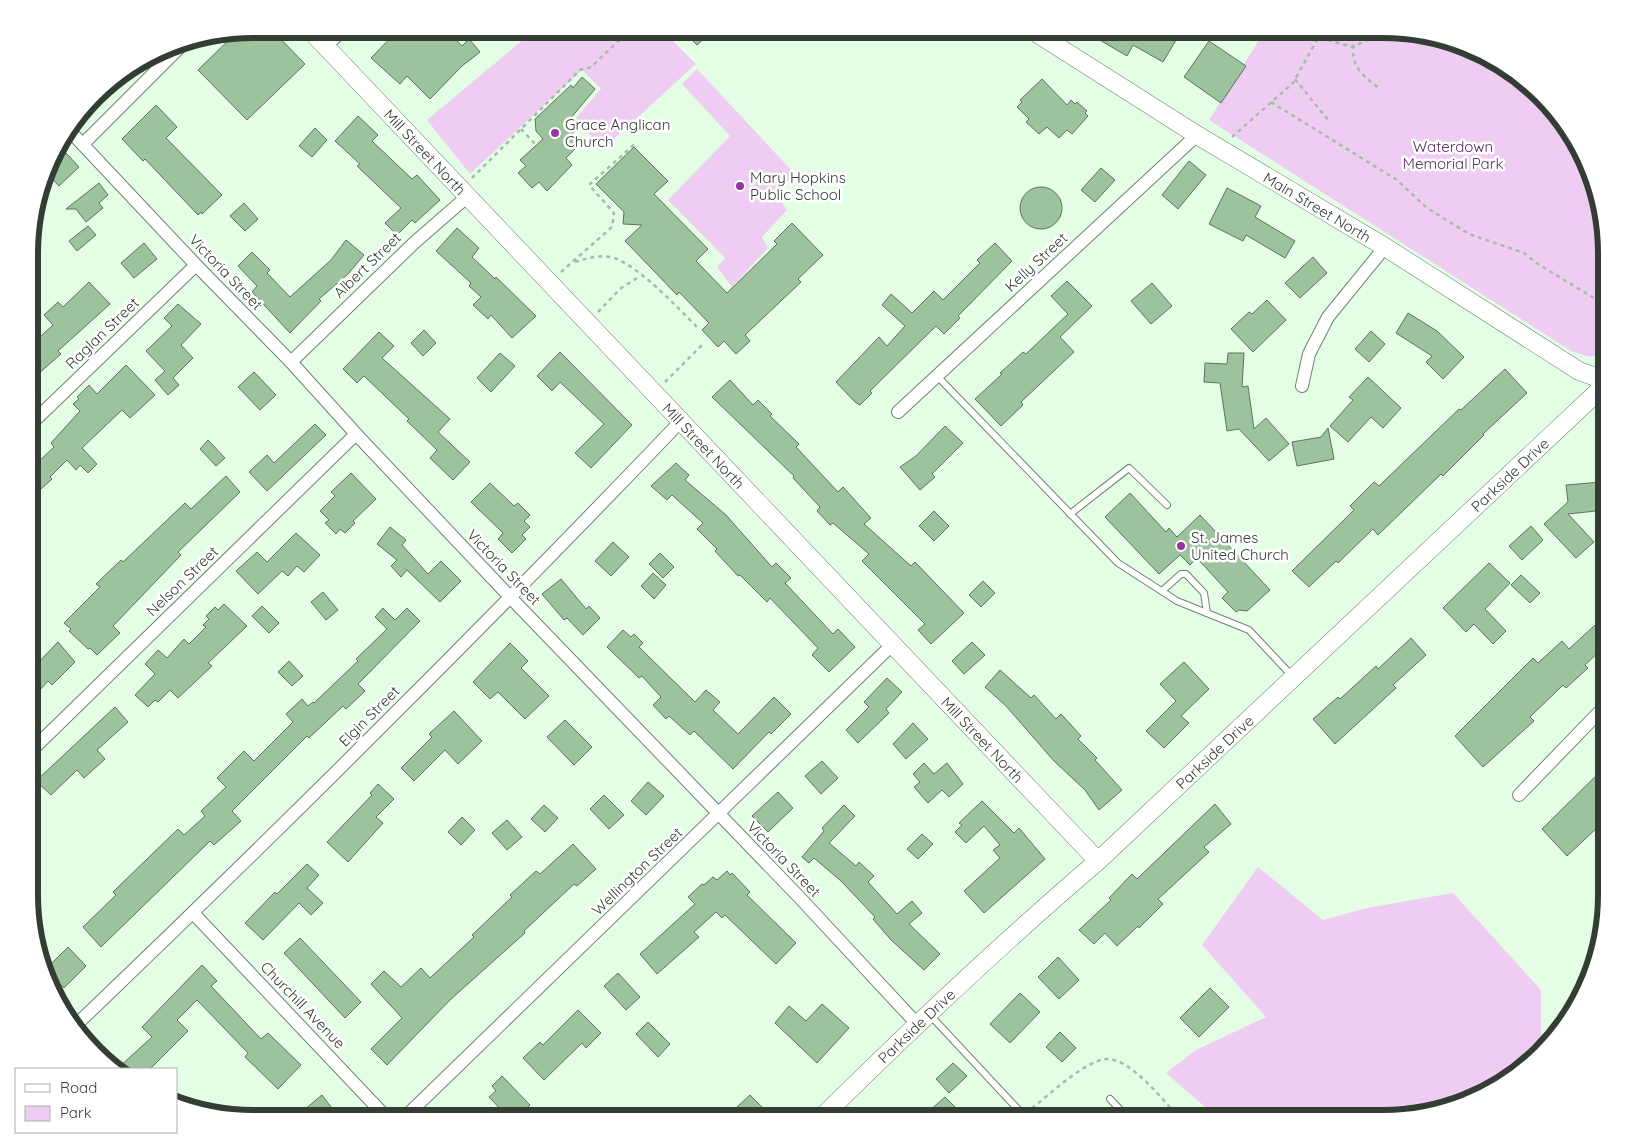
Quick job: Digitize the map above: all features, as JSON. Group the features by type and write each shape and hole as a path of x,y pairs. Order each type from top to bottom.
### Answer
{"main road":[{"name":"Mill Street North","path":"318,38 1098,861"},
{"name":"Main Street North","path":"1044,38 1218,148 1385,247 1579,372 1598,379"},
{"name":"Parkside Drive","path":"829,1110 923,1019 1045,906 1098,861 1598,390"}],"street":[{"path":"326,46 334,38"},
{"path":"83,144 175,52"},
{"name":"Victoria Street","path":"73,134 718,814 923,1019"},
{"name":"Kelly Street","path":"898,412 1197,135"},
{"name":"Albert Street","path":"291,362 465,191"},
{"path":"1302,386 1309,354 1328,316 1385,247"},
{"name":"Raglan Street","path":"38,417 196,265"},
{"name":"Elgin Street","path":"79,1022 193,913 512,598 680,422"},
{"name":"Nelson Street","path":"38,744 356,434"},
{"name":"Wellington Street","path":"412,1110 892,645"},
{"path":"1519,795 1598,713"},
{"name":"Churchill Avenue","path":"193,913 379,1110"}],"lane":[{"path":"937,376 1118,563 1177,601 1249,630 1293,677"},
{"path":"1070,514 1129,468 1167,505"},
{"path":"1162,591 1181,574 1186,574 1204,593 1207,613"},
{"path":"923,1019 1018,1110"},
{"path":"1110,1100 1120,1110"}],"path":[{"path":"465,191 521,129 580,70 591,67 622,38"},
{"path":"1218,148 1295,79 1320,38 1352,47 1370,38"},
{"path":"1354,38 1352,47 1353,61 1360,74 1380,89"},
{"path":"1295,79 1328,120"},
{"path":"1271,102 1397,180 1427,208 1469,234 1524,253 1538,264 1598,301"},
{"path":"521,129 535,144"},
{"path":"549,281 574,262 612,227 614,213 589,184 637,142"},
{"path":"574,262 596,256 614,258 632,268 666,296 698,328"},
{"path":"587,322 620,289 640,276"},
{"path":"654,394 704,343"},
{"path":"1034,1110 1087,1066 1107,1058 1124,1062 1172,1110"}],"green space":[{"path":"525,38 670,38 696,64 603,149 575,119 601,89 582,70 470,174 427,120"},
{"name":"Waterdown Memorial Park","path":"1260,38 1412,39 1453,49 1491,66 1515,82 1536,100 1554,121 1570,145 1587,183 1597,224 1598,238 1598,354 1590,357 1571,351 1209,120"},
{"path":"697,69 795,174 775,193 787,210 762,237 768,248 732,287 717,267 725,258 668,200 730,136 682,84"},
{"path":"1258,867 1323,920 1367,908 1453,893 1541,990 1541,1042 1491,1082 1453,1099 1412,1109 1209,1110 1166,1073 1196,1050 1266,1017 1202,945"}],"building":[{"path":"238,38 280,38 305,64 247,120 198,70 230,39"},
{"path":"390,38 454,38 462,46 469,39 480,52 462,66 430,99 407,76 400,84 371,58"},
{"path":"690,38 704,38 697,45"},
{"path":"1096,38 1177,38 1163,62 1133,45 1127,56"},
{"path":"1209,41 1246,66 1221,103 1184,77"},
{"name":"Grace Anglican Church","path":"582,77 595,89 570,119 578,128 569,136 578,146 566,158 572,165 547,191 539,182 532,188 518,173 526,166 520,160 543,139 536,131 535,119 571,85 573,88"},
{"path":"1042,79 1067,105 1071,100 1075,104 1077,102 1087,111 1085,113 1088,116 1072,134 1067,130 1059,138 1047,127 1039,134 1026,122 1029,119 1017,107 1022,102 1020,100"},
{"path":"156,105 177,127 166,138 222,195 202,214 201,212 198,215 145,159 143,161 122,139"},
{"path":"358,116 378,135 372,141 412,179 417,175 440,200 415,223 412,220 397,235 385,223 401,208 357,166 360,164 335,141"},
{"path":"315,128 327,140 312,157 299,146"},
{"path":"634,147 668,181 654,194 708,249 696,261 727,293 777,244 774,241 792,223 823,255 798,279 801,282 745,335 750,341 736,354 724,341 718,347 702,330 709,323 679,292 677,295 625,241 642,225 623,224 624,212 596,184"},
{"path":"66,153 79,167 59,186 51,178 59,160"},
{"path":"1189,161 1206,175 1178,209 1162,195"},
{"path":"1101,168 1115,180 1095,202 1081,190"},
{"path":"99,183 108,195 99,203 103,208 86,222 76,209 66,209"},
{"path":"1041,187 1056,193 1062,208 1056,223 1041,229 1026,223 1020,208 1026,193"},
{"path":"1227,188 1261,206 1255,217 1295,241 1285,258 1246,235 1243,241 1209,224"},
{"path":"244,203 258,219 245,231 230,216"},
{"path":"88,226 96,235 77,251 69,241"},
{"path":"457,228 479,248 472,257 495,279 496,277 536,316 512,338 491,315 488,319 473,305 481,297 469,286 471,283 436,251"},
{"path":"346,240 364,255 348,274 319,299 321,301 290,333 252,292 257,286 238,266 252,252 270,270 267,273 290,297 331,260"},
{"path":"144,243 157,259 134,278 121,263"},
{"path":"995,243 1012,261 958,316 960,318 944,334 936,326 870,391 872,393 860,405 855,402 836,382 879,337 887,346 905,326 882,305 891,294 912,313 934,291 943,300 980,263 977,260"},
{"path":"1313,257 1327,273 1300,298 1285,283"},
{"path":"1067,281 1092,306 1060,337 1074,352 1021,402 1023,405 1001,426 975,399 1002,374 1000,373 1023,352 1026,354 1068,314 1051,296"},
{"path":"89,282 110,304 58,351 61,354 38,374 38,339 53,325 44,315 58,302 63,307"},
{"path":"1152,283 1172,306 1151,324 1131,301"},
{"path":"1267,300 1286,320 1253,352 1231,329 1249,312 1252,314"},
{"path":"178,304 201,324 181,345 193,358 173,378 179,385 168,395 155,380 165,371 146,351 172,326 164,318"},
{"path":"1408,313 1437,331 1464,357 1443,379 1426,362 1432,356 1396,333"},
{"path":"424,330 436,343 423,356 411,343"},
{"path":"1371,331 1385,344 1369,362 1355,349"},
{"path":"379,332 394,346 382,358 450,419 438,432 470,462 453,480 430,458 437,450 407,421 409,419 364,376 357,383 343,369"},
{"path":"560,352 632,425 591,468 575,453 604,424 560,382 552,391 537,376"},
{"path":"500,353 515,366 491,392 477,378"},
{"path":"1228,353 1244,353 1242,387 1248,386 1254,429 1266,418 1289,444 1269,461 1239,429 1227,431 1220,383 1204,382 1205,363 1227,364"},
{"path":"126,365 155,395 130,418 122,410 82,448 97,464 88,473 80,465 76,470 67,460 50,477 52,479 38,492 38,462 54,447 51,443 80,411 73,404 79,399 77,397 89,385 97,394"},
{"path":"1505,369 1527,393 1483,434 1443,476 1441,474 1378,535 1373,529 1338,563 1336,561 1309,587 1292,571 1354,510 1350,506 1374,482 1379,486 1459,409 1461,410"},
{"path":"254,372 276,395 260,410 238,387"},
{"path":"1368,377 1401,408 1383,428 1371,417 1348,442 1330,426 1353,400 1349,397"},
{"path":"730,380 753,405 758,400 772,414 770,416 799,444 796,447 838,492 843,487 871,518 864,524 911,566 915,562 964,613 931,644 918,630 925,624 862,561 869,554 833,523 830,525 817,511 820,507 793,478 794,476 712,397"},
{"path":"315,424 326,435 267,491 249,472 267,455 274,463"},
{"path":"945,426 963,443 932,474 935,477 920,490 900,467 916,456"},
{"path":"1328,428 1334,459 1297,466 1292,442 1321,437"},
{"path":"208,440 225,458 216,466 200,449"},
{"path":"676,463 689,475 685,480 726,515 772,567 776,563 791,578 785,583 833,634 838,629 855,647 829,672 812,655 818,648 770,598 767,602 740,575 738,576 715,551 717,549 697,529 703,523 672,495 667,500 651,486"},
{"path":"351,473 376,499 353,521 355,523 345,533 340,529 336,534 325,523 329,520 320,511 335,496 331,492"},
{"path":"226,476 240,492 178,552 181,555 113,626 120,633 97,655 90,648 88,649 69,631 71,629 64,623 100,587 96,584 121,560 123,562 185,503 191,509"},
{"path":"1598,482 1598,511 1568,514 1594,542 1576,558 1544,524 1568,502 1566,485"},
{"path":"490,483 514,506 518,503 530,515 524,521 530,527 522,535 526,539 512,553 498,539 503,533 471,502"},
{"name":"St. James United Church","path":"1130,493 1166,532 1169,528 1177,537 1200,515 1270,590 1247,611 1239,610 1236,612 1222,598 1228,592 1197,558 1190,565 1180,555 1159,574 1105,517"},
{"path":"934,511 949,526 934,541 919,526"},
{"path":"1531,526 1543,540 1522,560 1509,546"},
{"path":"390,527 406,540 402,545 428,574 441,561 461,581 440,602 407,570 401,577 391,566 397,560 377,544"},
{"path":"296,533 320,555 304,572 297,566 288,576 282,571 258,594 236,571 257,552 267,562"},
{"path":"613,542 629,557 611,576 595,561"},
{"path":"660,553 674,567 663,578 649,564"},
{"path":"1489,563 1510,583 1485,609 1506,631 1493,644 1474,624 1466,632 1443,608"},
{"path":"653,573 666,585 654,599 641,586"},
{"path":"1521,575 1540,593 1530,603 1511,585"},
{"path":"561,579 586,609 589,606 600,618 583,635 567,618 564,620 542,594"},
{"path":"983,581 995,593 981,607 969,595"},
{"path":"323,592 338,610 326,620 311,602"},
{"path":"224,604 247,626 208,663 212,666 178,698 170,690 158,702 155,700 148,707 135,695 155,674 145,664 158,650 167,658 184,639 189,644 206,627 203,625 209,619 206,616 215,607 218,610"},
{"path":"262,606 279,623 269,633 252,616"},
{"path":"383,608 395,620 407,608 420,621 358,684 365,691 346,709 343,706 309,738 307,736 232,811 241,821 214,845 210,841 101,947 83,927 116,895 113,892 178,829 184,835 205,816 201,811 226,787 217,778 244,751 254,761 293,722 286,714 302,699 308,706 314,703 358,661 356,659 387,629 375,617"},
{"path":"1598,622 1598,653 1585,665 1588,668 1566,688 1563,685 1530,717 1534,721 1483,767 1455,736 1533,658 1538,663 1562,641 1569,649"},
{"path":"623,630 631,637 634,634 643,643 639,647 695,702 706,690 720,702 713,710 738,734 774,697 791,714 771,734 769,732 733,769 694,731 690,735 669,716 666,719 653,705 661,697 642,676 639,678 607,647"},
{"path":"1411,638 1426,655 1393,685 1396,688 1335,744 1313,719 1338,697 1340,699 1376,666 1378,669"},
{"path":"58,642 75,662 52,685 48,681 38,692 38,663"},
{"path":"972,642 985,655 964,674 952,661"},
{"path":"510,643 528,661 521,668 549,696 525,719 498,692 490,699 473,682"},
{"path":"289,661 303,676 292,686 278,672"},
{"path":"1184,662 1209,689 1181,716 1189,723 1164,748 1146,731 1176,701 1160,684"},
{"path":"1000,670 1031,698 1034,695 1056,719 1061,714 1081,736 1078,739 1097,758 1095,760 1122,790 1099,810 1085,790 1054,761 1006,706 985,687"},
{"path":"887,678 902,692 886,709 889,713 858,743 846,730 869,707 864,702"},
{"path":"115,707 128,722 97,750 105,759 84,778 77,770 51,795 38,783 38,779"},
{"path":"454,711 482,741 458,764 445,750 414,781 401,768 432,737 429,734"},
{"path":"565,720 592,747 574,765 547,737"},
{"path":"913,723 928,739 906,759 893,744"},
{"path":"822,761 838,778 821,794 805,776"},
{"path":"924,763 934,774 947,763 963,784 949,797 942,790 928,803 914,787 920,782 913,774"},
{"path":"1598,774 1598,827 1567,856 1542,829"},
{"path":"648,782 664,796 646,815 631,801"},
{"path":"378,784 394,799 376,817 383,823 348,862 327,842 372,795 370,793"},
{"path":"778,792 793,808 768,832 752,816"},
{"path":"604,795 624,815 609,829 590,809"},
{"path":"982,801 1014,833 1019,828 1045,859 984,913 964,891 1000,858 993,850 1000,845 984,826 966,843 955,832 962,825 959,823"},
{"path":"1215,804 1231,824 1204,847 1209,852 1158,899 1163,904 1139,928 1138,926 1117,946 1105,933 1094,944 1079,930 1111,900 1109,898 1132,874 1137,879"},
{"path":"544,805 558,818 545,832 531,819"},
{"path":"844,805 855,816 829,843 856,866 859,862 874,876 868,882 897,914 912,901 922,913 909,924 940,954 924,970 891,940 873,919 875,917 841,881 814,858 809,863 802,857 824,831 822,828"},
{"path":"462,817 475,830 461,845 448,832"},
{"path":"507,820 522,837 507,850 492,833"},
{"path":"922,834 933,844 918,859 907,849"},
{"path":"573,844 596,869 577,886 574,884 524,931 525,933 451,999 387,1065 371,1049 402,1018 371,984 384,971 401,987 421,968 430,978 474,937 472,935 512,897 510,895 536,871 540,874"},
{"path":"307,864 319,875 307,888 323,903 311,915 299,903 263,940 245,923 275,892 277,894"},
{"path":"727,871 730,875 732,873 750,892 747,895 796,943 776,964 725,915 722,918 716,912 694,932 699,937 657,974 640,954 695,904 688,897 702,884 704,885 713,877 717,880"},
{"path":"300,938 361,1002 345,1018 284,953"},
{"path":"68,947 86,966 64,988 54,977 49,966"},
{"path":"1058,957 1079,980 1059,999 1038,977"},
{"path":"202,965 217,981 211,986 261,1039 268,1033 301,1065 278,1089 245,1057 248,1053 197,1000 177,1020 188,1031 151,1068 124,1068 121,1066 152,1037 142,1027"},
{"path":"618,973 640,997 626,1010 604,986"},
{"path":"1210,988 1229,1007 1199,1037 1180,1018"},
{"path":"1020,993 1040,1012 1010,1043 990,1024"},
{"path":"822,1004 849,1028 817,1063 775,1023 789,1006 806,1021"},
{"path":"578,1010 601,1033 586,1048 582,1043 544,1080 523,1058 540,1042 543,1045"},
{"path":"648,1022 670,1044 658,1057 636,1034"},
{"path":"1060,1032 1076,1048 1062,1062 1046,1047"},
{"path":"953,1063 967,1076 949,1093 936,1079"},
{"path":"502,1076 530,1105 525,1110 501,1110 489,1097 496,1091 492,1086"},
{"path":"322,1095 333,1110 304,1110"},
{"path":"750,1095 764,1109 763,1110 734,1110"},
{"path":"945,1097 957,1109 956,1110 930,1110"}],"place":[{"name":"Grace Anglican Church","path":"555,133"},
{"name":"Mary Hopkins Public School","path":"740,186"},
{"name":"St. James United Church","path":"1181,546"}]}
